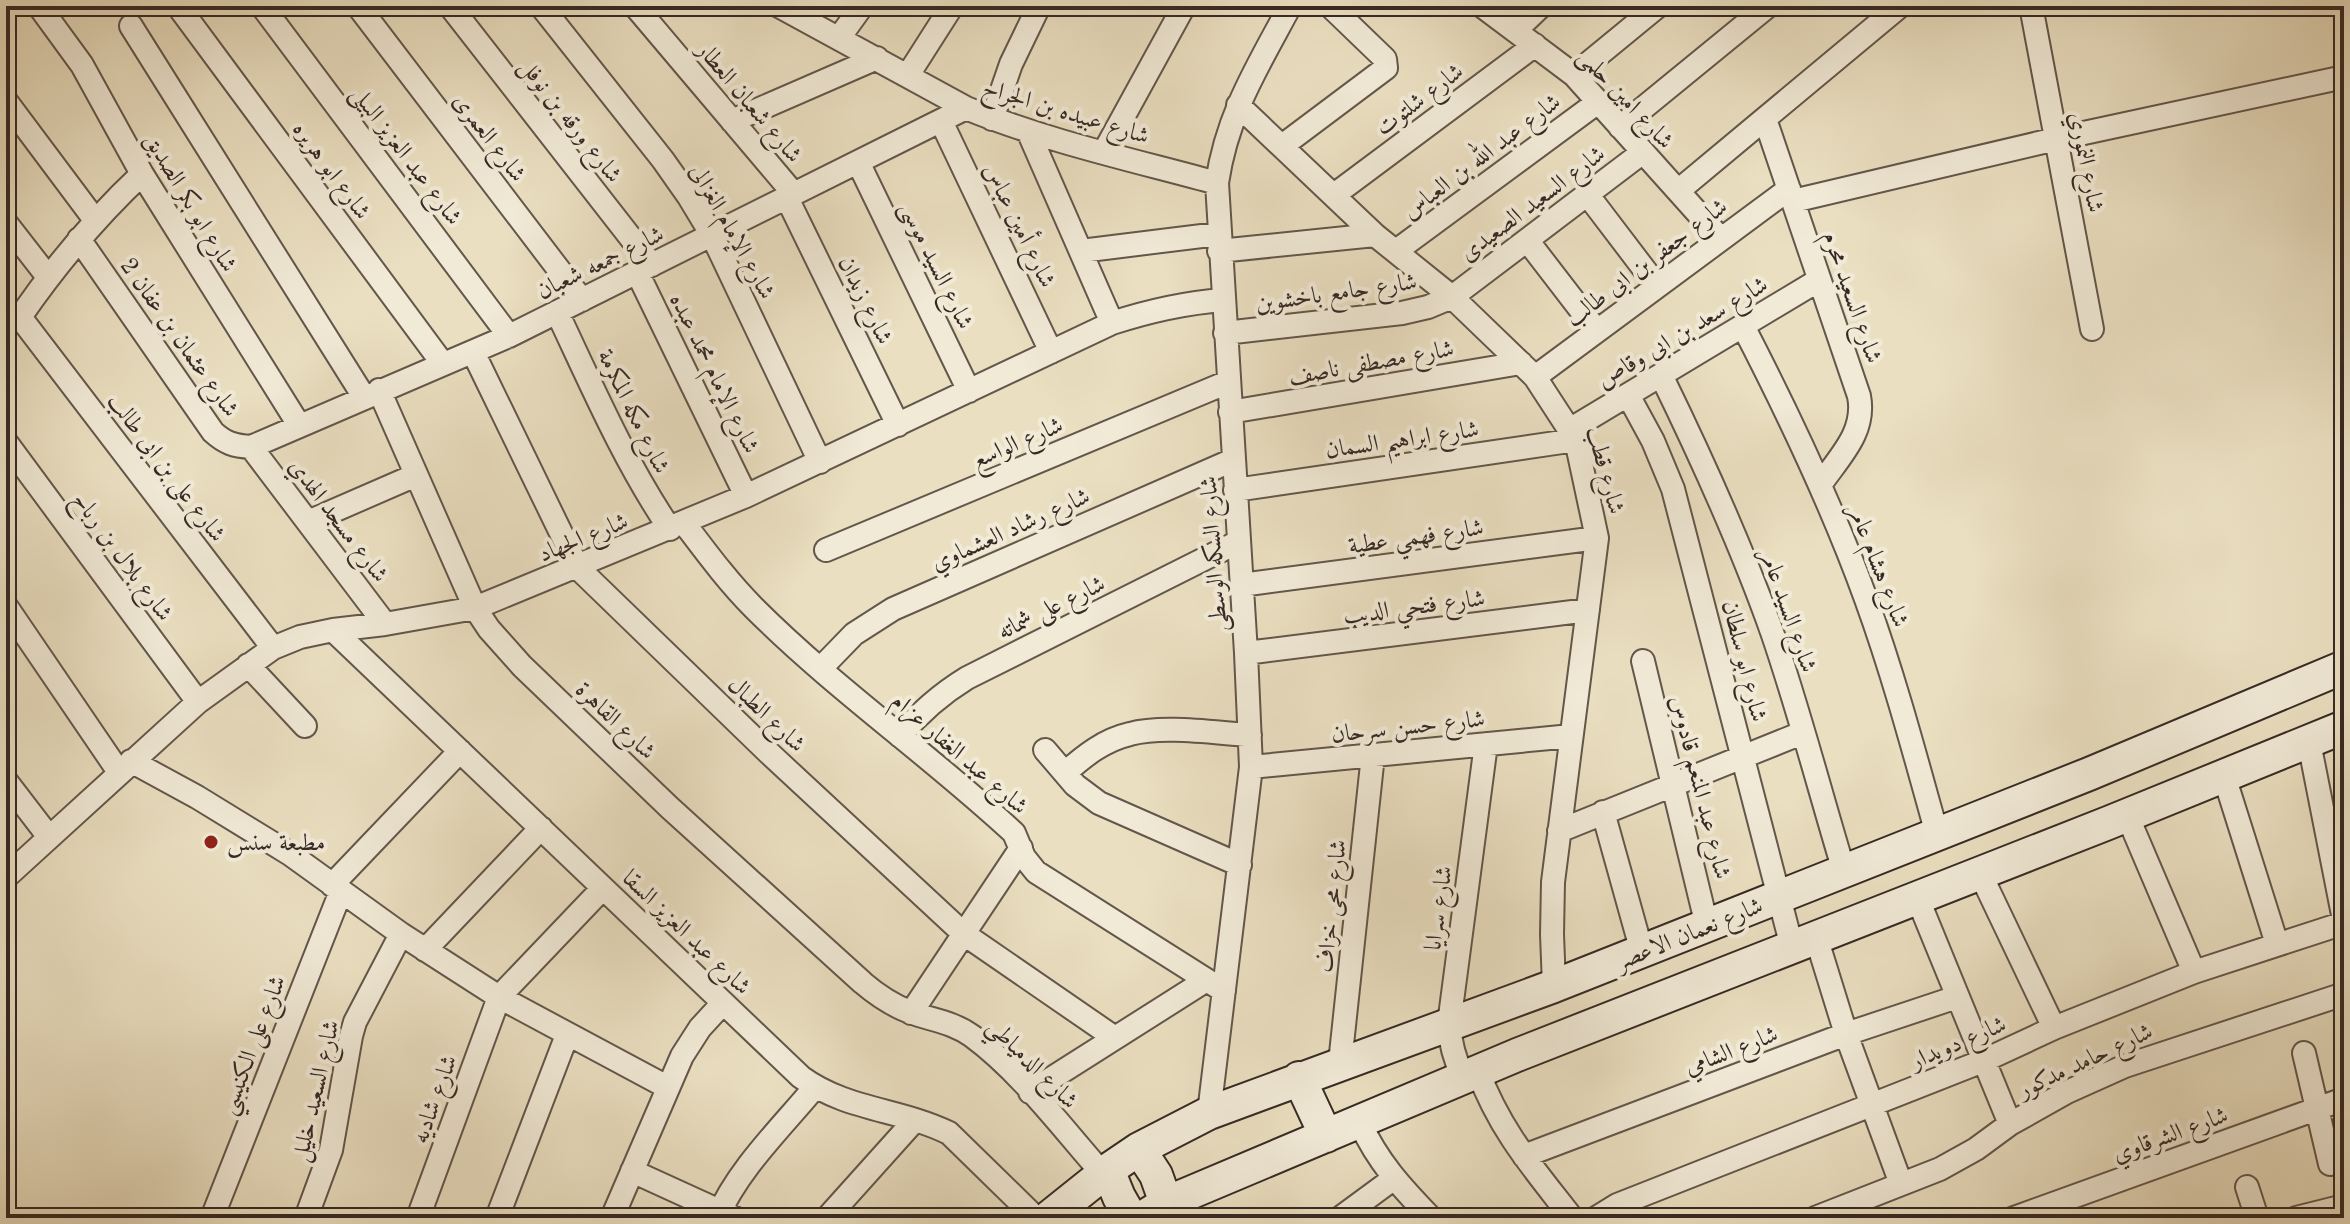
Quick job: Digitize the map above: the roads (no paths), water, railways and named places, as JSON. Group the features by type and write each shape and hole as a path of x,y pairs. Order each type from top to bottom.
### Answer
{"main road":[{"name":"شارع نعمان الاعصر","path":"1048,1218 1139,1149 1209,1113 1642,952 2089,774 2344,667"},
{"name":"شارع نعمان الاعصر","path":"1154,1210 1517,1055 2344,727"},
{"path":"2089,774 2118,819"},
{"path":"1500,1006 1517,1055"},
{"path":"1299,1078 1326,1136"},
{"path":"1139,1149 1156,1175 1154,1210"},
{"path":"1106,1172 1131,1218"}],"street":[{"name":"شارع ابو بكر الصديق","path":"39,6 82,65 142,174 299,425"},
{"name":"شارع ابو هريره","path":"178,6 443,364"},
{"name":"شارع عبد العزيز البيلى","path":"262,6 509,336"},
{"name":"شارع العمرى","path":"358,6 582,300"},
{"name":"شارع ورقه بن نوفل","path":"450,6 645,269"},
{"name":"شارع الإمام الغزالى","path":"541,6 663,160 712,235 820,462"},
{"name":"شارع شعبان العطار","path":"635,6 791,196"},
{"name":"شارع عبيده بن الجراح","path":"779,6 966,108 992,119 1217,183"},
{"path":"839,38 862,6"},
{"path":"908,75 952,6"},
{"path":"992,119 1011,64 1039,6"},
{"path":"1104,152 1184,6"},
{"name":"شارع السكه الوسطى","path":"1209,1113 1214,986 1240,865 1251,767 1217,183 1221,156 1238,105 1290,6"},
{"path":"1282,146 1386,68 1385,59 1330,6"},
{"name":"شارع امين حلمى","path":"1482,6 1574,75 1721,239"},
{"path":"1516,30 1541,6"},
{"path":"1574,75 1658,6"},
{"path":"1620,127 1768,6"},
{"name":"شارع النموري","path":"2031,6 2092,329"},
{"path":"1678,191 1893,8"},
{"name":"شارع القاهرة","path":"131,26 372,394 416,475 475,608 505,648 670,808 863,983 911,1013"},
{"name":"شارع شلتوت","path":"1334,195 1535,45"},
{"path":"732,121 877,58"},
{"path":"1791,195 2344,77"},
{"path":"6,101 95,220"},
{"name":"شارع عبد الله بن العباس","path":"1396,251 1598,102"},
{"name":"شارع قطب","path":"1238,105 1375,235 1452,297 1528,370 1573,434 1597,538 1553,882 1554,986"},
{"name":"شارع جمعه شعبان","path":"251,447 509,336 966,108"},
{"name":"شارع السعيد محرم","path":"1765,119 1862,411 1859,427 1820,485"},
{"name":"شارع أمين عباس","path":"941,121 1051,352"},
{"path":"1028,131 1112,323"},
{"name":"شارع السعيد الصعيدى","path":"1452,297 1643,152"},
{"name":"شارع السيد موسى","path":"858,162 969,391"},
{"path":"13,319 95,220 142,174"},
{"path":"1587,194 1657,286"},
{"name":"شارع جعفر بن ابى طالب","path":"1528,370 1597,331 1721,239 1791,195"},
{"name":"شارع زيدان","path":"791,196 898,425"},
{"path":"6,223 48,277"},
{"path":"1081,251 1375,235"},
{"name":"شارع عثمان بن عفان 2","path":"79,239 213,432 235,446 251,447"},
{"path":"1527,240 1597,331"},
{"name":"شارع الإمام محمد عبده","path":"645,269 746,496"},
{"name":"شارع سعد بن ابى وقاص","path":"1573,434 1628,395 1819,280"},
{"name":"شارع جامع باخشوين","path":"1225,333 1402,313 1452,297"},
{"name":"شارع الجهاد","path":"6,877 198,702 273,648 300,637 333,630 475,608 746,496 1112,323 1173,306 1223,300"},
{"name":"شارع مكه المكرمة","path":"557,312 646,494 677,526"},
{"name":"شارع على بن ابى طالب","path":"13,319 273,648"},
{"name":"شارع هشام عامر","path":"1743,326 1820,485 1866,599 1904,716 1937,834"},
{"name":"شارع الطبال","path":"473,352 578,568 769,753 964,934 1115,1038"},
{"name":"شارع مصطفى ناصف","path":"1230,412 1528,370"},
{"name":"شارع السيد عامر","path":"1661,375 1702,459 1772,634 1844,871"},
{"name":"شارع الواسع","path":"826,550 1228,382"},
{"name":"شارع ابو سلطان","path":"1628,395 1653,441 1673,489 1779,897 1804,942 1846,1034 1901,1184"},
{"name":"شارع ابراهيم السمان","path":"1235,490 1573,434"},
{"name":"شارع بلال بن رباح","path":"6,442 198,702"},
{"name":"شارع مسجد الهدي","path":"251,447 385,624"},
{"name":"شارع رشاد العشماوي","path":"821,668 854,634 893,609 1233,460"},
{"path":"308,522 416,475"},
{"name":"شارع عبد الغفار عزام","path":"677,526 753,607 1014,833 1024,857 1036,872 1214,986"},
{"name":"شارع فهمي عطية","path":"1241,585 1597,538"},
{"name":"شارع على شماته","path":"900,736 919,713 967,678 1238,542"},
{"path":"6,606 125,766 230,817 290,854 401,934 499,997 667,1087"},
{"name":"شارع فتحي الديب","path":"1246,653 1588,610"},
{"name":"شارع عبد العزيز السقا","path":"333,630 801,1077 833,1097 933,1125 949,1133 1036,1218"},
{"name":"شارع عبد المنعم قادوس","path":"1643,661 1707,926"},
{"path":"248,665 305,726"},
{"path":"1065,773 1103,744 1130,734 1159,731 1250,735"},
{"path":"1559,831 1802,733"},
{"name":"شارع حسن سرحان","path":"1251,767 1571,736"},
{"path":"2309,742 2344,922"},
{"name":"شارع سرايا","path":"1486,744 1449,1024 1453,1052 1471,1074 1524,1156 1572,1218"},
{"path":"1045,750 1075,785 1099,803 1240,865"},
{"path":"336,888 460,751"},
{"name":"شارع محى خزاف","path":"1340,1063 1373,755"},
{"path":"2224,776 2277,944"},
{"path":"6,781 49,837"},
{"path":"1603,812 1642,952"},
{"path":"2118,819 2194,972"},
{"path":"425,950 541,828"},
{"path":"911,1013 1021,848"},
{"path":"1980,873 2054,1028"},
{"name":"شارع على الكنيسي","path":"212,1218 336,888"},
{"path":"499,997 603,888"},
{"path":"1917,897 2010,1124"},
{"name":"شارع دويدار","path":"1596,1218 1617,1205 1983,1061 2054,1028 2194,972 2344,922"},
{"name":"شارع السعيد خليل","path":"306,1218 331,1150 355,1022 401,934"},
{"path":"1030,1092 1115,1038 1214,986"},
{"name":"شارع حامد مدكور","path":"1815,1218 1940,1169 2067,1092 2125,1066 2344,994"},
{"name":"شارع شاديه","path":"418,1218 499,997"},
{"name":"شارع الشامي","path":"1524,1156 1846,1034 1957,997"},
{"path":"612,1218 682,1056 700,1028 723,1003"},
{"name":"شارع الدمياطي","path":"911,1013 942,1021 970,1035 994,1055 1106,1172"},
{"path":"497,1218 567,1035"},
{"path":"2304,1053 2330,1164"},
{"path":"632,1171 724,1215 743,1174 815,1087"},
{"name":"شارع الشرقاوي","path":"2014,1218 2344,1099"},
{"path":"827,1218 915,1120"},
{"path":"1360,1123 1369,1143 1393,1179 1431,1218"},
{"path":"1340,1218 1393,1179"},
{"path":"2247,1187 2257,1218"},
{"path":"2296,1218 2344,1206"}],"place":[{"name":"مطبعة سنس","path":"211,842"}]}
